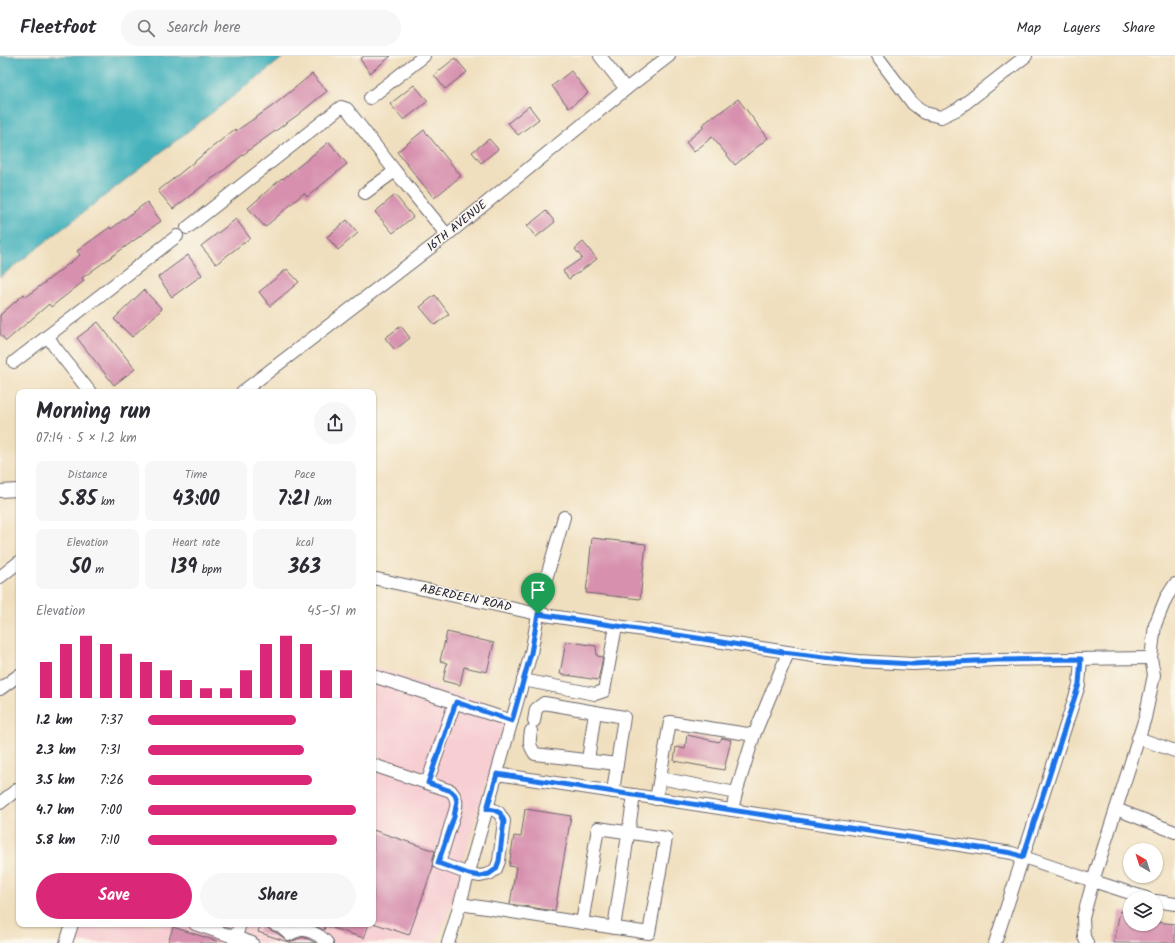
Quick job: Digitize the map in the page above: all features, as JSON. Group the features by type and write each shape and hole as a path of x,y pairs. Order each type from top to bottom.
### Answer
{"street":[{"path":"370,98 424,56"},
{"path":"600,56 626,89"},
{"name":"16TH AVENUE","path":"246,389 447,234 669,56"},
{"path":"877,56 913,104 925,114 942,116 958,109 1026,56"},
{"path":"187,228 341,106 347,109 395,171 447,234"},
{"path":"365,193 395,171"},
{"path":"14,362 177,236"},
{"path":"48,336 88,389"},
{"path":"0,491 16,490"},
{"path":"448,943 454,928 531,653 542,593 564,516"},
{"path":"0,577 16,564"},
{"name":"ABERDEEN ROAD","path":"377,579 538,614 788,653 858,661 913,664 997,660 1151,658"},
{"path":"1087,943 1084,937 1083,918 1093,881 1145,718 1154,675 1151,658 1155,625 1166,598 1175,584"},
{"path":"523,680 595,694 604,691 616,626"},
{"path":"732,810 754,735 788,653"},
{"path":"995,943 1079,684 1081,659"},
{"path":"0,690 16,677"},
{"path":"376,677 512,721"},
{"path":"428,783 456,702"},
{"path":"613,792 624,717 544,703 536,709 531,731 532,748 535,754 617,764"},
{"path":"588,760 595,712"},
{"path":"656,799 670,722 754,735"},
{"path":"508,737 531,731"},
{"path":"1138,738 1175,751"},
{"path":"376,766 451,791 455,795 457,801 454,817 438,863 469,874 480,876 489,874 496,869 499,861 504,821 500,813 487,809"},
{"path":"497,774 1012,853 1124,891"},
{"path":"660,778 736,793"},
{"path":"0,803 16,790"},
{"path":"614,928 634,795"},
{"path":"1116,809 1175,832"},
{"path":"460,904 614,928 649,933 666,838 598,828 582,923"},
{"path":"1163,902 1175,904"},
{"path":"66,943 71,927"},
{"path":"202,927 235,940 252,943"},
{"path":"235,940 239,927"},
{"path":"282,927 289,938 295,931 304,930 324,938 326,943"}],"shaded area":[{"path":"376,668 508,709 447,917 436,943 75,943 80,927 376,927"}],"water":[{"path":"0,56 285,56 0,277"}],"building":[{"path":"364,56 391,56 370,73 360,59"},
{"path":"455,58 467,72 445,89 434,75"},
{"path":"571,71 588,93 569,108 552,86"},
{"path":"312,74 327,91 299,114 253,147 173,209 158,191 235,129 236,131 274,105"},
{"path":"414,85 428,101 404,120 390,104"},
{"path":"738,99 768,138 735,165 712,137 694,152 686,142 704,127 702,125"},
{"path":"529,106 539,119 518,135 508,123"},
{"path":"424,130 461,176 434,198 397,152"},
{"path":"489,139 498,149 481,163 472,152"},
{"path":"329,142 347,164 307,197 304,193 265,227 248,208 282,178 283,179"},
{"path":"395,195 413,217 393,233 375,212"},
{"path":"147,202 161,221 82,278 84,281 51,307 49,304 6,341 0,334 0,315 24,294 26,297 80,255 77,251 110,227 111,229"},
{"path":"546,211 555,222 536,237 527,226"},
{"path":"236,219 250,238 216,264 201,246"},
{"path":"347,220 358,233 338,250 327,237"},
{"path":"583,242 597,259 569,279 563,271 582,258 575,249"},
{"path":"188,255 202,275 172,297 158,277"},
{"path":"287,269 299,282 270,306 259,292"},
{"path":"144,290 162,309 132,337 114,319"},
{"path":"435,295 449,314 435,325 420,307"},
{"path":"98,322 135,369 114,385 77,338"},
{"path":"401,326 410,338 395,350 385,338"},
{"path":"592,538 646,544 640,599 586,593"},
{"path":"447,632 494,643 487,672 464,667 460,685 443,681 447,663 440,661"},
{"path":"566,641 596,646 597,656 603,657 598,680 560,674"},
{"path":"687,735 719,742 722,738 731,740 724,770 674,761 676,747 685,749"},
{"path":"525,809 571,816 555,911 510,904 516,867 509,866 514,836 521,837"},
{"path":"376,831 435,851 432,861 433,867 409,935 376,924"},
{"path":"1120,911 1123,912 1123,931 1163,931 1163,923 1175,924 1175,943 1114,943"},
{"path":"173,927 217,941 217,943 168,943"},
{"path":"260,927 268,927 288,941 303,937 316,943 291,943 258,932"},
{"path":"318,927 325,927 324,930"},
{"path":"329,927 368,927 364,938"}],"route":[{"path":"538,614 783,652 858,661 913,664 997,660 1081,659 1079,684 1023,857 1012,853 899,835 497,774 487,809 500,813 504,821 499,861 496,869 489,874 480,876 469,874 438,863 454,817 457,801 455,795 451,791 428,783 456,702 512,721 531,653 538,614"}]}
